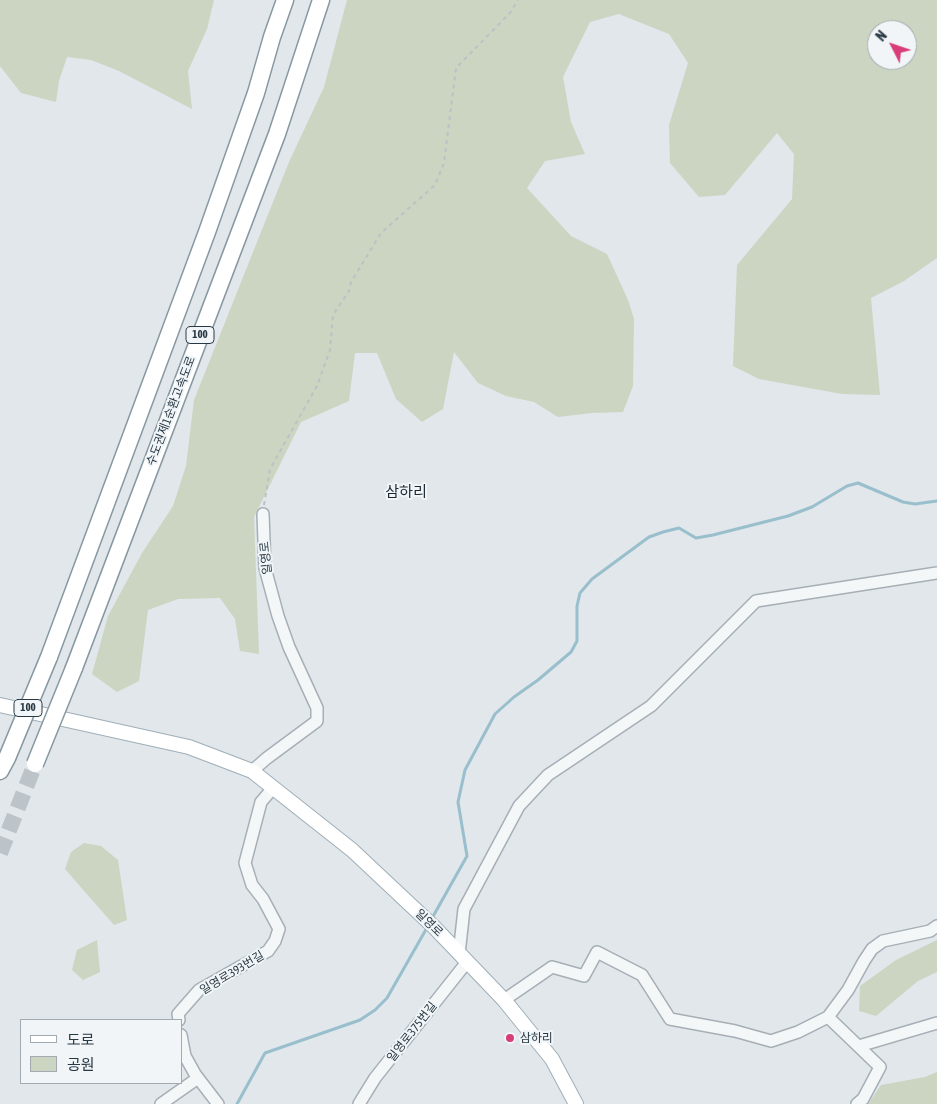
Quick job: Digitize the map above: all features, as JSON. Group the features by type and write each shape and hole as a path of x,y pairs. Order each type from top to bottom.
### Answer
{"highway":[{"name":"100","path":"4,765 49,657 210,223 256,93 285,0"},
{"name":"수도권제1순환고속도로","path":"35,764 74,668 277,134 321,0"}],"main road":[{"name":"일영로","path":"0,705 189,747 252,771 352,850 434,927 504,1000 552,1059 576,1104"}],"street":[{"name":"일영로","path":"252,771 317,721 318,708 289,647 278,616 265,568 262,514"},
{"path":"463,958 464,909 519,806 548,775 651,706 756,601 937,573"},
{"name":"일영로393번길","path":"179,1019 178,1014 200,990 268,952 275,941 279,929 263,899 252,885 246,863 261,802 273,788"},
{"path":"504,1000 552,967 584,976 597,952 642,975 670,1019 735,1031 771,1041 798,1032 828,1016 848,990 872,949 883,941 930,932 937,926"},
{"name":"일영로375번길","path":"359,1104 375,1078 463,958"},
{"path":"828,1016 880,1067 863,1099 857,1104"},
{"path":"858,1046 937,1023"},
{"path":"182,1041 185,1056 198,1078 218,1104"},
{"path":"161,1104 198,1078"}],"path":[{"path":"262,514 270,470 317,386 330,350 333,315 349,291 351,282 381,233 435,185 444,163 456,68 510,13 518,0"}],"green space":[{"path":"0,0 214,0 207,29 188,71 192,109 119,71 91,60 67,57 59,81 56,102 21,93 0,66"},
{"path":"347,0 937,0 937,258 904,281 871,298 880,395 842,394 759,379 733,366 737,265 792,199 794,154 777,133 725,195 699,197 670,163 669,125 688,63 669,34 619,14 590,22 563,77 571,122 585,154 545,161 527,188 571,236 607,254 628,300 634,319 633,386 623,412 558,417 534,402 506,396 478,383 454,352 443,409 422,422 396,399 377,353 355,353 349,401 301,422 254,517 259,654 240,651 235,619 220,598 178,599 148,610 139,681 117,692 92,674 108,616 142,553 173,506 186,466 194,400 289,162 324,87"},
{"path":"84,843 101,846 118,860 127,920 114,925 65,869 71,852"},
{"path":"97,940 100,972 83,980 72,970 77,950"},
{"path":"937,940 937,972 918,981 876,1016 859,1011 860,986 896,960"},
{"path":"937,1072 937,1104 868,1104 881,1085 925,1077"}],"waterway":[{"path":"431,920 467,856 458,802 465,770 495,714 571,652 577,641 577,606 580,593 592,579 649,537 679,528 696,538 788,516 812,507 847,486 858,483 903,502 915,504 937,501"},
{"path":"237,1104 265,1053 360,1020 375,1010 387,998 428,926"}],"tunnel":[{"path":"0,853 35,764"}],"place":[{"name":"삼하리","path":"510,1038"}],"district":[{"name":"삼하리","path":"406,492"}]}
